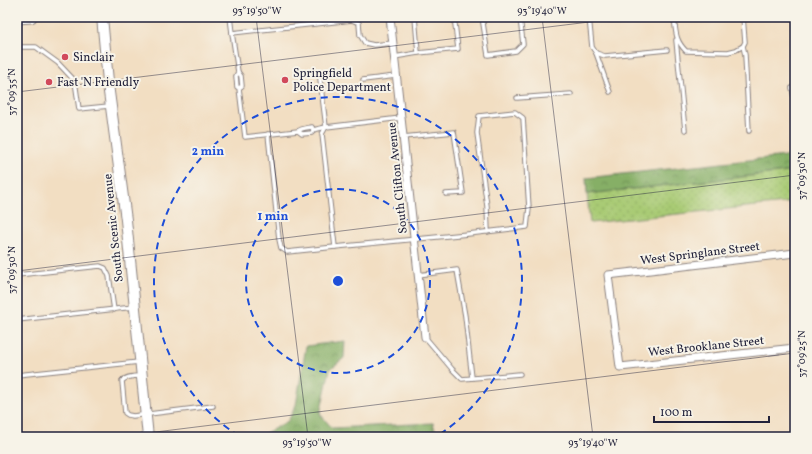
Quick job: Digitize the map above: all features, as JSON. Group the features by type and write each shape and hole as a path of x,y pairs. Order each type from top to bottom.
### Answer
{"main road":[{"path":"17,18 31,17"},
{"name":"South Scenic Avenue","path":"102,17 110,105 124,205 148,437"}],"street":[{"name":"South Clifton Avenue","path":"390,17 425,337"},
{"name":"West Springlane Street","path":"620,367 608,275 795,253"},
{"name":"West Brooklane Street","path":"620,367 795,348"}],"lane":[{"path":"230,17 238,72 241,76 242,86 239,88 245,137 298,131 306,128 312,128 313,130 326,127 401,118"},
{"path":"415,17 418,54"},
{"path":"482,17 488,55 516,51 523,44 520,17"},
{"path":"589,17 592,47 596,53 610,92"},
{"path":"607,17 610,20 643,18"},
{"path":"674,17 685,130"},
{"path":"676,36 680,45 686,51 728,52 736,50 742,46 744,42 743,17"},
{"path":"232,33 352,20 359,23 360,35 365,43 374,45 392,43"},
{"path":"394,57 458,49 455,24"},
{"path":"742,46 745,55 750,131"},
{"path":"17,47 36,47 58,63 76,81 79,108 110,105"},
{"path":"596,53 605,56 667,50"},
{"path":"363,80 396,76"},
{"path":"320,79 326,127 322,134 335,247"},
{"path":"792,88 795,102"},
{"path":"517,98 571,94"},
{"path":"268,134 279,239 281,248 287,252 488,232 527,227 529,208 523,118 515,112 479,116 477,133 487,206 488,232"},
{"path":"403,137 454,132 463,193 446,194"},
{"path":"17,275 100,266 105,268 109,276 114,310"},
{"path":"418,274 457,270 465,316 472,378"},
{"path":"17,320 135,307"},
{"path":"425,337 462,379 520,374"},
{"path":"17,375 140,362"},
{"path":"142,376 127,378 122,382 125,413 128,415 133,416 213,406"}],"green space":[{"path":"795,155 795,171 587,194 586,178"},
{"path":"795,171 795,202 590,223 587,194"},
{"path":"345,341 344,358 330,369 320,414 332,428 433,423 437,436 265,437 264,434 288,421 296,405 306,346"}],"place":[{"name":"Sinclair","path":"65,57"},
{"name":"Springfield Police Department","path":"285,80"},
{"name":"Fast 'N Friendly","path":"49,82"}]}
